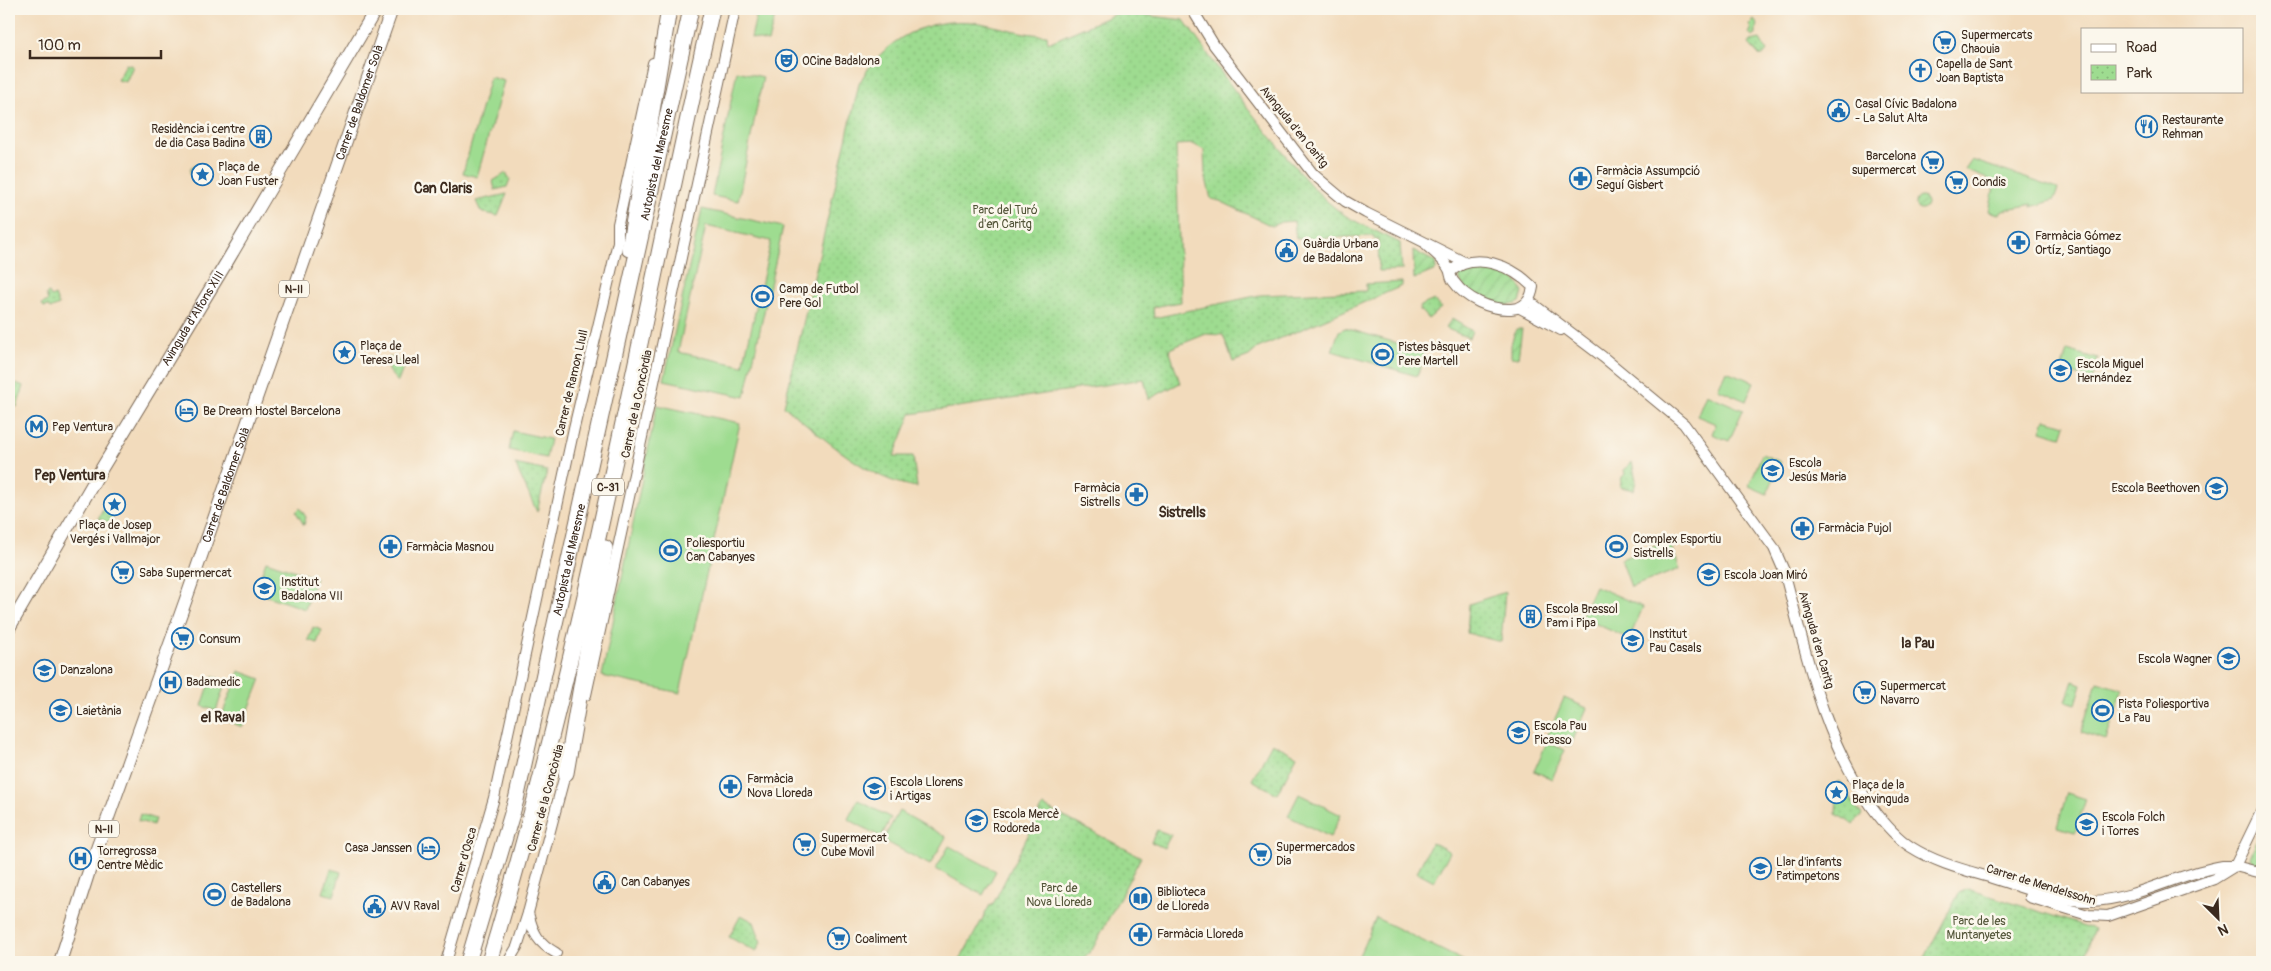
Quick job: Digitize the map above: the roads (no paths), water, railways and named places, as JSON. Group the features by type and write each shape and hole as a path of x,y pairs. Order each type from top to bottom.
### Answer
{"highway":[{"path":"619,339 624,276 668,9"},
{"name":"Autopista del Maresme","path":"468,962 516,800 601,408 619,339 691,9"},
{"name":"Autopista del Maresme","path":"490,962 513,884 561,701 712,9"},
{"path":"566,773 609,522 608,486"}],"main road":[{"name":"Avinguda d'Alfons XIII","path":"9,628 102,468 228,260 376,9"},
{"name":"Carrer de Baldomer Solà","path":"60,962 89,872 186,602 392,9"}],"street":[{"name":"Carrer de Ramon Llull","path":"502,763 574,428 618,242 618,224 649,80 668,9"},
{"name":"Carrer de la Concòrdia","path":"508,962 517,948 528,913 597,654 735,9"},
{"name":"Avinguda d'en Caritg","path":"1185,9 1195,14 1214,45 1313,174 1345,201 1464,262"},
{"name":"Avinguda d'en Caritg","path":"1420,240 1435,252 1450,272 1453,282 1465,294 1484,305 1510,309 1520,308 1573,336"},
{"path":"1450,272 1464,262 1484,261 1503,266 1533,287 1529,301 1520,308"},
{"name":"Avinguda d'en Caritg","path":"1529,301 1649,394 1684,424 1774,548 1784,571 1829,730 1848,771 1879,816 1896,835 1912,848 1948,864"},
{"name":"Carrer d'Osca","path":"446,962 475,867 502,763"},
{"path":"2170,895 2221,877 2235,866 2262,810"},
{"name":"Carrer de Mendelssohn","path":"1948,864 1976,878 2088,915 2108,916 2170,895"},
{"name":"Carrer de Mendelssohn","path":"1968,873 2058,899 2091,901 2114,898 2214,867 2235,866 2262,873"},
{"path":"2170,895 2174,887 2192,880 2197,873"},
{"path":"528,913 538,940 556,953"}],"place":[{"name":"Supermercats Chaouia","path":"1945,42"},
{"name":"OCine Badalona","path":"786,61"},
{"name":"Capella de Sant Joan Baptista","path":"1920,71"},
{"name":"Casal Cívic Badalona - La Salut Alta","path":"1839,111"},
{"name":"Restaurante Rehman","path":"2146,127"},
{"name":"Residència i centre de dia Casa Badina","path":"261,136"},
{"name":"Barcelona supermercat","path":"1932,163"},
{"name":"Plaça de Joan Fuster","path":"202,174"},
{"name":"Farmàcia Assumpció Seguí Gisbert","path":"1580,178"},
{"name":"Condis","path":"1956,182"},
{"name":"Farmàcia Gómez Ortíz, Santiago","path":"2019,243"},
{"name":"Guàrdia Urbana de Badalona","path":"1287,251"},
{"name":"Camp de Futbol Pere Gol","path":"763,296"},
{"name":"Plaça de Teresa Lleal","path":"344,353"},
{"name":"Pistes bàsquet Pere Martell","path":"1382,354"},
{"name":"Escola Miguel Hernández","path":"2061,371"},
{"name":"Be Dream Hostel Barcelona","path":"187,411"},
{"name":"Pep Ventura","path":"36,427"},
{"name":"Escola Jesús Maria","path":"1773,470"},
{"name":"Escola Beethoven","path":"2216,488"},
{"name":"Farmàcia Sistrells","path":"1136,495"},
{"name":"Plaça de Josep Vergés i Vallmajor","path":"115,504"},
{"name":"Farmàcia Pujol","path":"1802,528"},
{"name":"Complex Esportiu Sistrells","path":"1617,546"},
{"name":"Farmàcia Masnou","path":"390,547"},
{"name":"Poliesportiu Can Cabanyes","path":"670,550"},
{"name":"Saba Supermercat","path":"123,573"},
{"name":"Escola Joan Miró","path":"1708,575"},
{"name":"Institut Badalona VII","path":"265,589"},
{"name":"Escola Bressol Pam i Pipa","path":"1530,616"},
{"name":"Consum","path":"183,639"},
{"name":"Institut Pau Casals","path":"1633,641"},
{"name":"Escola Wagner","path":"2228,659"},
{"name":"Danzalona","path":"44,670"},
{"name":"Badamedic","path":"170,682"},
{"name":"Supermercat Navarro","path":"1864,693"},
{"name":"Laietània","path":"60,711"},
{"name":"Pista Poliesportiva La Pau","path":"2102,711"},
{"name":"Escola Pau Picasso","path":"1518,733"},
{"name":"Farmàcia Nova Lloreda","path":"731,786"},
{"name":"Escola Llorens i Artigas","path":"874,789"},
{"name":"Plaça de la Benvinguda","path":"1836,792"},
{"name":"Escola Mercè Rodoreda","path":"977,821"},
{"name":"Escola Folch i Torres","path":"2086,824"},
{"name":"Supermercat Cube Movil","path":"805,845"},
{"name":"Casa Janssen","path":"428,848"},
{"name":"Supermercados Dia","path":"1260,854"},
{"name":"Torregrossa Centre Mèdic","path":"81,858"},
{"name":"Llar d'infants Patimpetons","path":"1760,869"},
{"name":"Can Cabanyes","path":"605,882"},
{"name":"Castellers de Badalona","path":"215,895"},
{"name":"Biblioteca de Lloreda","path":"1141,899"},
{"name":"AVV Raval","path":"374,906"},
{"name":"Farmàcia Lloreda","path":"1141,934"},
{"name":"Coaliment","path":"839,939"}],"district":[{"name":"Can Claris","path":"443,188"},
{"name":"Pep Ventura","path":"70,475"},
{"name":"Sistrells","path":"1182,512"},
{"name":"la Pau","path":"1918,643"},
{"name":"el Raval","path":"223,717"}],"park label":[{"name":"Parc del Turó d'en Caritg","path":"1005,217"},
{"name":"Parc de Nova Lloreda","path":"1059,895"},
{"name":"Parc de les Muntanyetes","path":"1979,928"}]}
